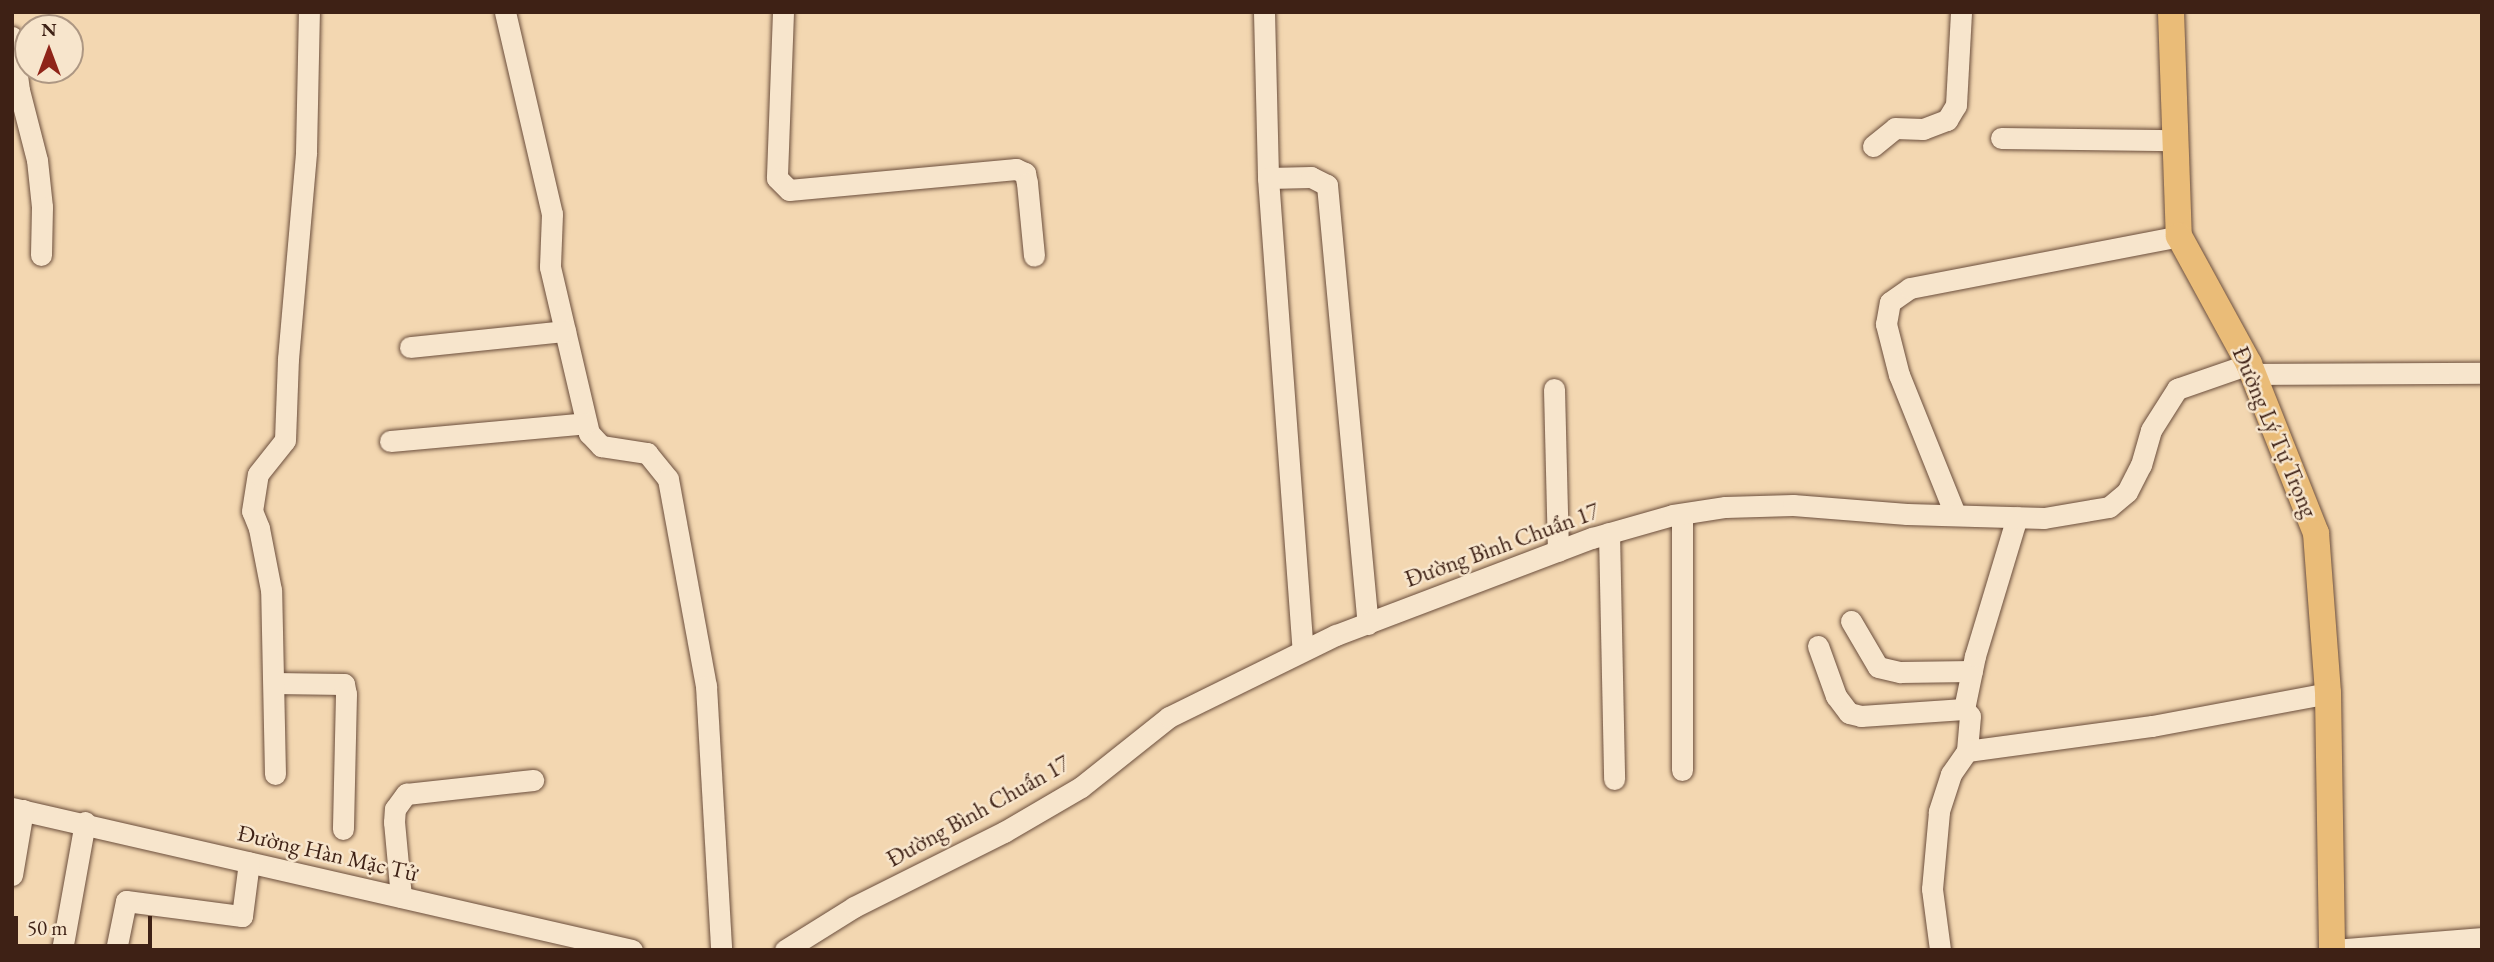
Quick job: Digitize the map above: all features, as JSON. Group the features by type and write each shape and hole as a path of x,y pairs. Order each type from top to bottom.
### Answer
{"main road":[{"name":"Đường Lý Tự Trọng","path":"2171,12 2179,236 2251,369 2314,525 2320,562 2328,693 2332,950"}],"street":[{"path":"275,774 271,590 259,528 252,511 258,474 285,440 288,359 306,152 309,12"},
{"path":"505,12 552,214 550,267 589,433 601,446 647,453 668,479 706,686 721,950"},
{"path":"783,12 776,156 777,178 789,190 1016,169 1025,173 1034,256"},
{"path":"1264,12 1268,178 1303,649"},
{"path":"1873,146 1895,128 1923,129 1947,120 1956,106 1961,12"},
{"path":"12,37 19,90 37,160 42,207 41,255"},
{"path":"2001,138 2176,140"},
{"path":"1268,178 1311,177 1327,185 1368,624"},
{"path":"1955,514 1899,374 1886,324 1890,302 1910,288 2179,236"},
{"path":"410,347 565,331"},
{"name":"Đường Bình Chuẩn 17","path":"785,950 855,907 993,837 1081,787 1168,717 1303,649 1609,533 1682,513 1725,506 1793,505 2017,517 2064,516 2109,506 2127,492 2141,465 2151,430 2177,389 2251,369 2482,373"},
{"path":"1554,389 1558,551"},
{"path":"390,441 586,423"},
{"path":"1682,513 1682,770"},
{"path":"1964,709 1972,671 2017,517"},
{"path":"1609,533 1614,779"},
{"path":"1851,621 1878,667 1900,672 1972,671"},
{"path":"1818,646 1836,696 1849,713 1861,716 1964,709"},
{"path":"274,683 344,684 343,829"},
{"path":"1967,751 2152,726 2328,693"},
{"path":"1940,950 1932,889 1939,812 1951,774 1967,751 1970,716 1964,709"},
{"path":"401,897 394,822 395,809 406,794 534,780"},
{"path":"12,875 18,809"},
{"name":"Đường Hàn Mặc Tử","path":"18,809 85,822 632,950"},
{"path":"62,950 85,822"},
{"path":"116,950 125,901 242,916 249,862"},
{"path":"2332,950 2482,938"}]}
